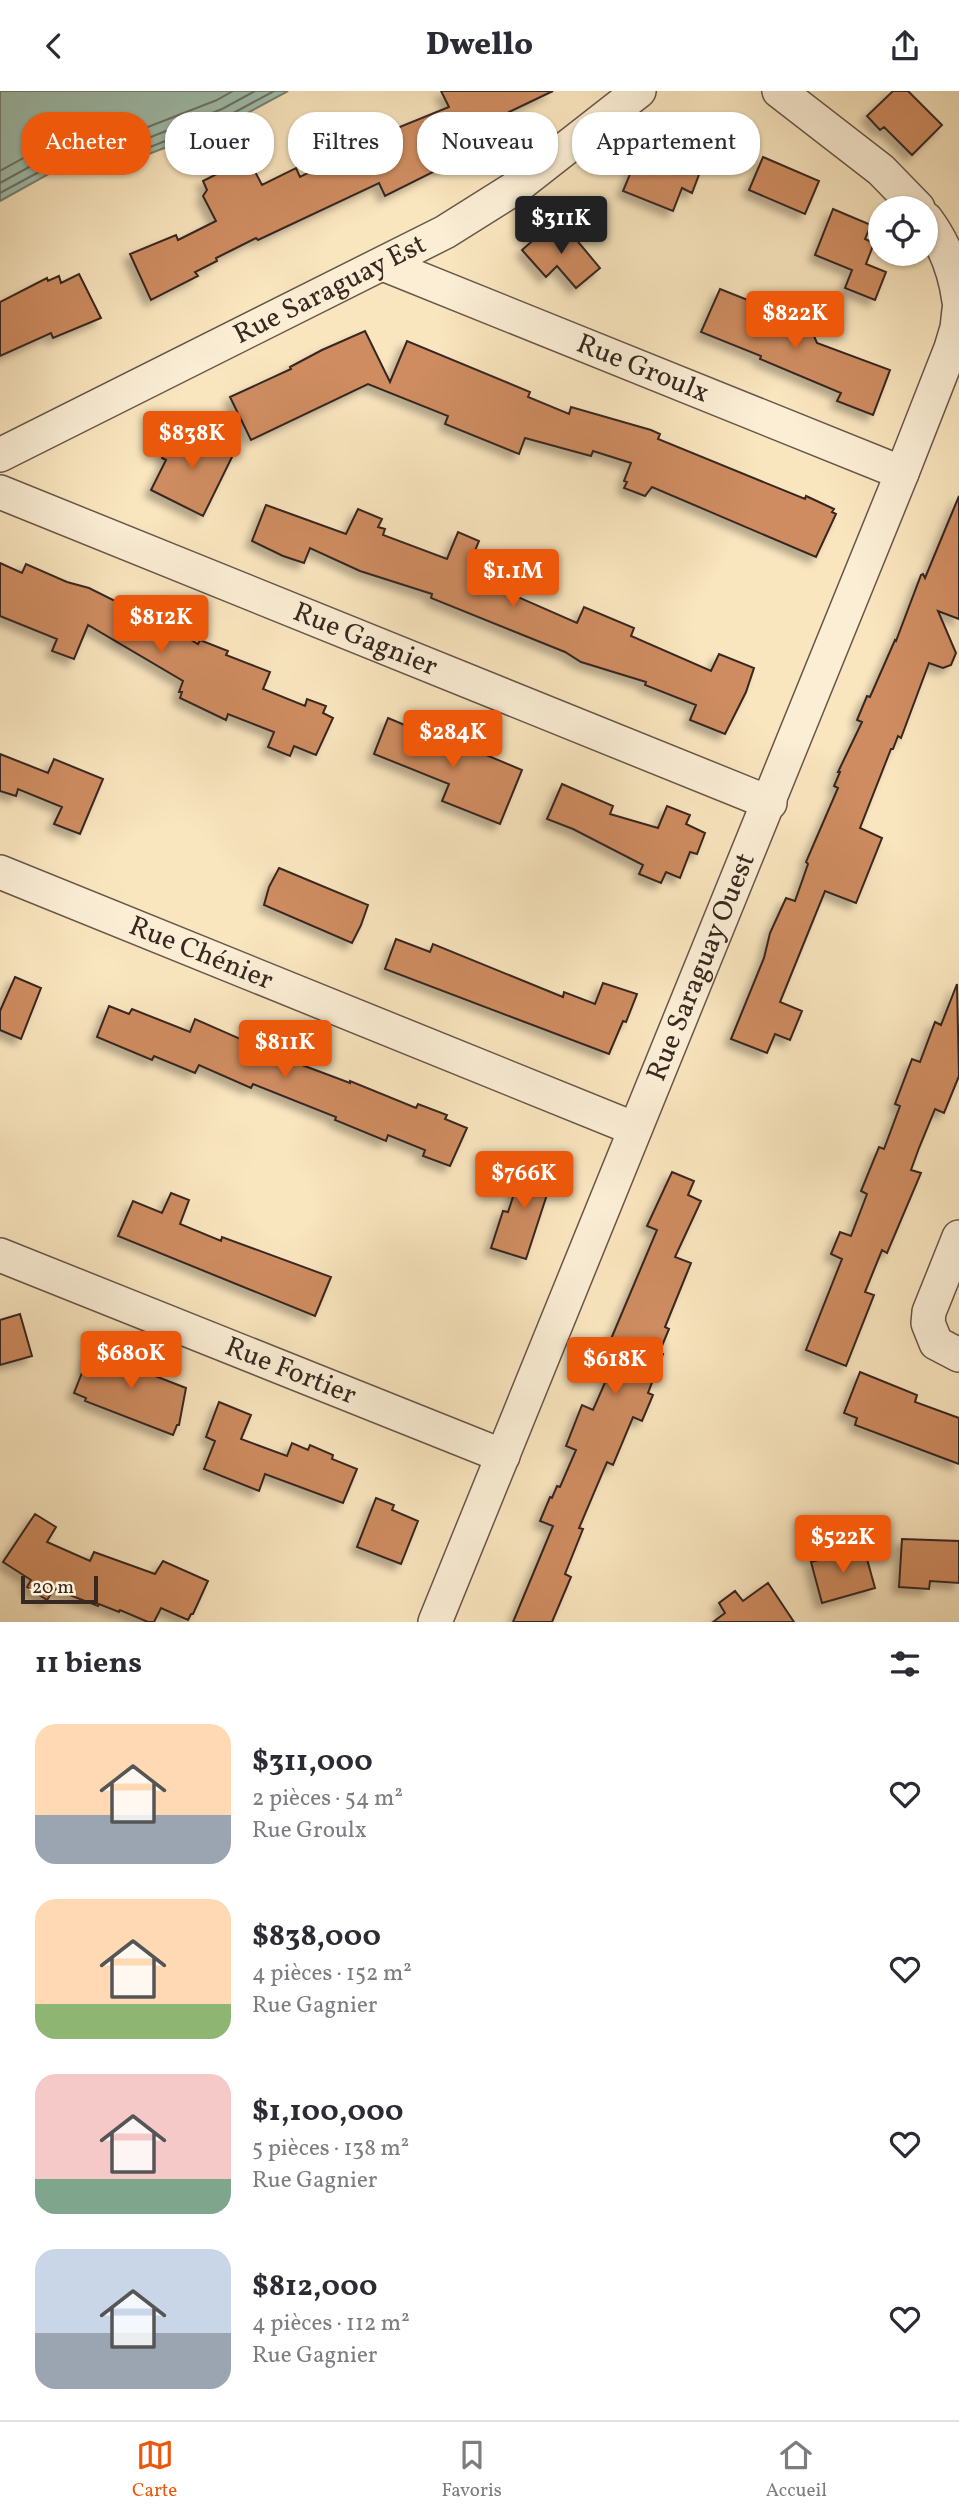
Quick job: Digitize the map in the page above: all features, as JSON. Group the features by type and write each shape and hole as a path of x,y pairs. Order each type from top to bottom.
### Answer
{"street":[{"name":"Rue Saraguay Est","path":"0,455 445,232 515,188 639,91"},
{"path":"779,91 881,170 906,196"},
{"path":"938,239 957,281 959,301"},
{"name":"Rue Groulx","path":"383,264 902,473"},
{"name":"Rue Saraguay Ouest","path":"435,1622 902,473 951,348 959,310"},
{"name":"Rue Gagnier","path":"0,492 770,803"},
{"name":"Rue Chénier","path":"0,872 635,1129"},
{"path":"959,1237 929,1312 928,1323 936,1343 959,1355"},
{"name":"Rue Fortier","path":"0,1255 503,1456"}],"water":[{"path":"0,91 288,91 249,112 165,112 165,148 151,153 151,112 21,112 21,175 47,175 0,201"}],"building":[{"path":"441,91 553,91 509,112 437,112 449,107"},
{"path":"893,91 908,91 942,125 912,155 884,127 880,130 867,116"},
{"path":"417,120 417,175 427,175 385,196 379,183 258,240 256,238 216,258 217,261 195,272 198,276 151,300 130,254 176,235 178,240 216,221 203,196 207,190 203,181 215,175 257,175 262,185 288,172 288,175 300,177 403,175 403,126"},
{"path":"763,157 819,181 805,214 749,190 755,175 760,175"},
{"path":"630,175 699,175 692,193 682,188 673,211 623,191"},
{"path":"833,209 868,224 865,239 868,240 866,264 886,272 875,300 845,288 852,270 815,255"},
{"path":"564,225 600,268 576,288 557,266 546,277 522,250 548,227 554,234"},
{"path":"79,274 101,318 53,338 51,333 0,356 0,302 47,278 48,281 59,276 61,283"},
{"path":"720,289 768,308 764,317 814,336 817,343 890,370 873,415 837,401 841,393 701,332"},
{"path":"365,331 390,382 407,341 530,392 528,397 569,414 571,407 651,430 660,434 658,439 805,499 806,496 834,509 832,512 836,514 816,557 652,487 645,496 624,488 631,463 593,451 591,456 525,438 519,454 445,424 448,416 368,384 251,440 230,397"},
{"path":"178,426 234,453 203,516 151,490 166,460 162,458"},
{"path":"959,496 959,619 938,611 956,653 951,665 943,668 929,663 901,738 898,736 891,749 860,828 882,838 856,903 825,891 780,1002 802,1011 790,1040 775,1034 767,1053 731,1039 764,958 770,933 786,898 795,901 808,864 806,862 838,788 834,786 838,772 862,722 857,720 867,696 870,697 896,641 921,575 925,578"},
{"path":"266,505 346,534 358,509 382,519 378,527 385,529 383,535 447,559 458,532 479,541 474,553 485,558 477,579 577,623 584,607 634,628 631,636 711,671 719,654 754,668 746,692 725,734 690,720 696,705 645,685 646,682 581,662 565,652 431,598 432,594 360,571 310,548 304,563 252,541"},
{"path":"0,563 22,573 26,564 67,582 89,588 133,610 134,606 198,644 200,640 228,651 226,655 270,672 263,689 305,706 307,699 326,706 323,713 333,718 316,755 294,746 290,756 268,747 274,732 228,714 226,720 180,698 183,681 88,625 74,659 52,651 57,639 0,616"},
{"path":"388,718 464,750 465,746 522,770 500,824 442,801 449,784 374,754"},
{"path":"0,754 48,773 54,759 103,779 80,834 54,824 62,807 18,789 16,796 0,791"},
{"path":"562,784 613,806 610,814 658,828 667,806 690,815 686,824 705,833 697,854 690,852 680,878 666,872 661,883 639,874 643,865 573,829 547,819"},
{"path":"279,868 368,905 352,943 264,905 269,887"},
{"path":"396,939 430,952 433,944 563,997 564,992 595,1004 603,983 637,994 609,1054 385,969"},
{"path":"15,977 41,988 21,1039 0,1030 0,1011"},
{"path":"957,984 959,1076 944,1113 935,1109 919,1148 911,1170 921,1173 887,1253 882,1250 865,1292 874,1295 846,1366 806,1350 842,1259 831,1254 840,1232 851,1236 867,1194 861,1191 879,1147 884,1149 900,1106 895,1104 912,1059 920,1062 935,1022 941,1025"},
{"path":"109,1006 129,1014 132,1009 190,1032 195,1019 286,1059 416,1108 418,1104 447,1115 445,1119 467,1128 450,1166 423,1156 425,1150 388,1135 386,1141 335,1120 336,1117 253,1084 251,1088 199,1065 195,1073 154,1056 152,1060 97,1037"},
{"path":"525,1160 555,1170 526,1259 491,1248 503,1211 508,1212"},
{"path":"672,1172 694,1181 688,1195 701,1201 675,1257 691,1263 665,1327 669,1329 659,1353 663,1354 648,1393 653,1395 642,1421 633,1417 613,1465 607,1462 579,1528 583,1529 565,1574 571,1577 552,1622 513,1622 553,1526 540,1521 550,1497 552,1498 557,1486 560,1487 576,1450 566,1446 582,1405 593,1410 611,1369 600,1365 657,1230 647,1226"},
{"path":"171,1193 189,1200 180,1224 221,1241 222,1237 331,1277 315,1316 118,1236 133,1201 162,1213"},
{"path":"20,1314 32,1356 0,1365 0,1320"},
{"path":"93,1345 144,1365 142,1371 186,1388 179,1425 173,1435 85,1401 86,1398 74,1393"},
{"path":"860,1372 917,1395 915,1402 959,1418 959,1464 855,1425 857,1418 844,1413"},
{"path":"219,1402 251,1415 241,1439 287,1456 292,1443 308,1450 310,1445 333,1455 332,1459 357,1469 343,1503 265,1474 259,1491 204,1469 215,1441 206,1437"},
{"path":"376,1498 394,1505 392,1510 418,1521 401,1564 357,1547"},
{"path":"35,1514 56,1527 47,1542 90,1561 94,1552 155,1574 163,1561 208,1581 193,1614 188,1620 161,1608 154,1622 148,1622 54,1589 47,1600 27,1587 31,1580 3,1562"},
{"path":"902,1539 959,1541 959,1583 930,1581 929,1589 899,1587"},
{"path":"864,1548 875,1588 822,1603 811,1562"},
{"path":"768,1583 794,1622 713,1622 725,1613 719,1603 735,1591 743,1601"}]}
